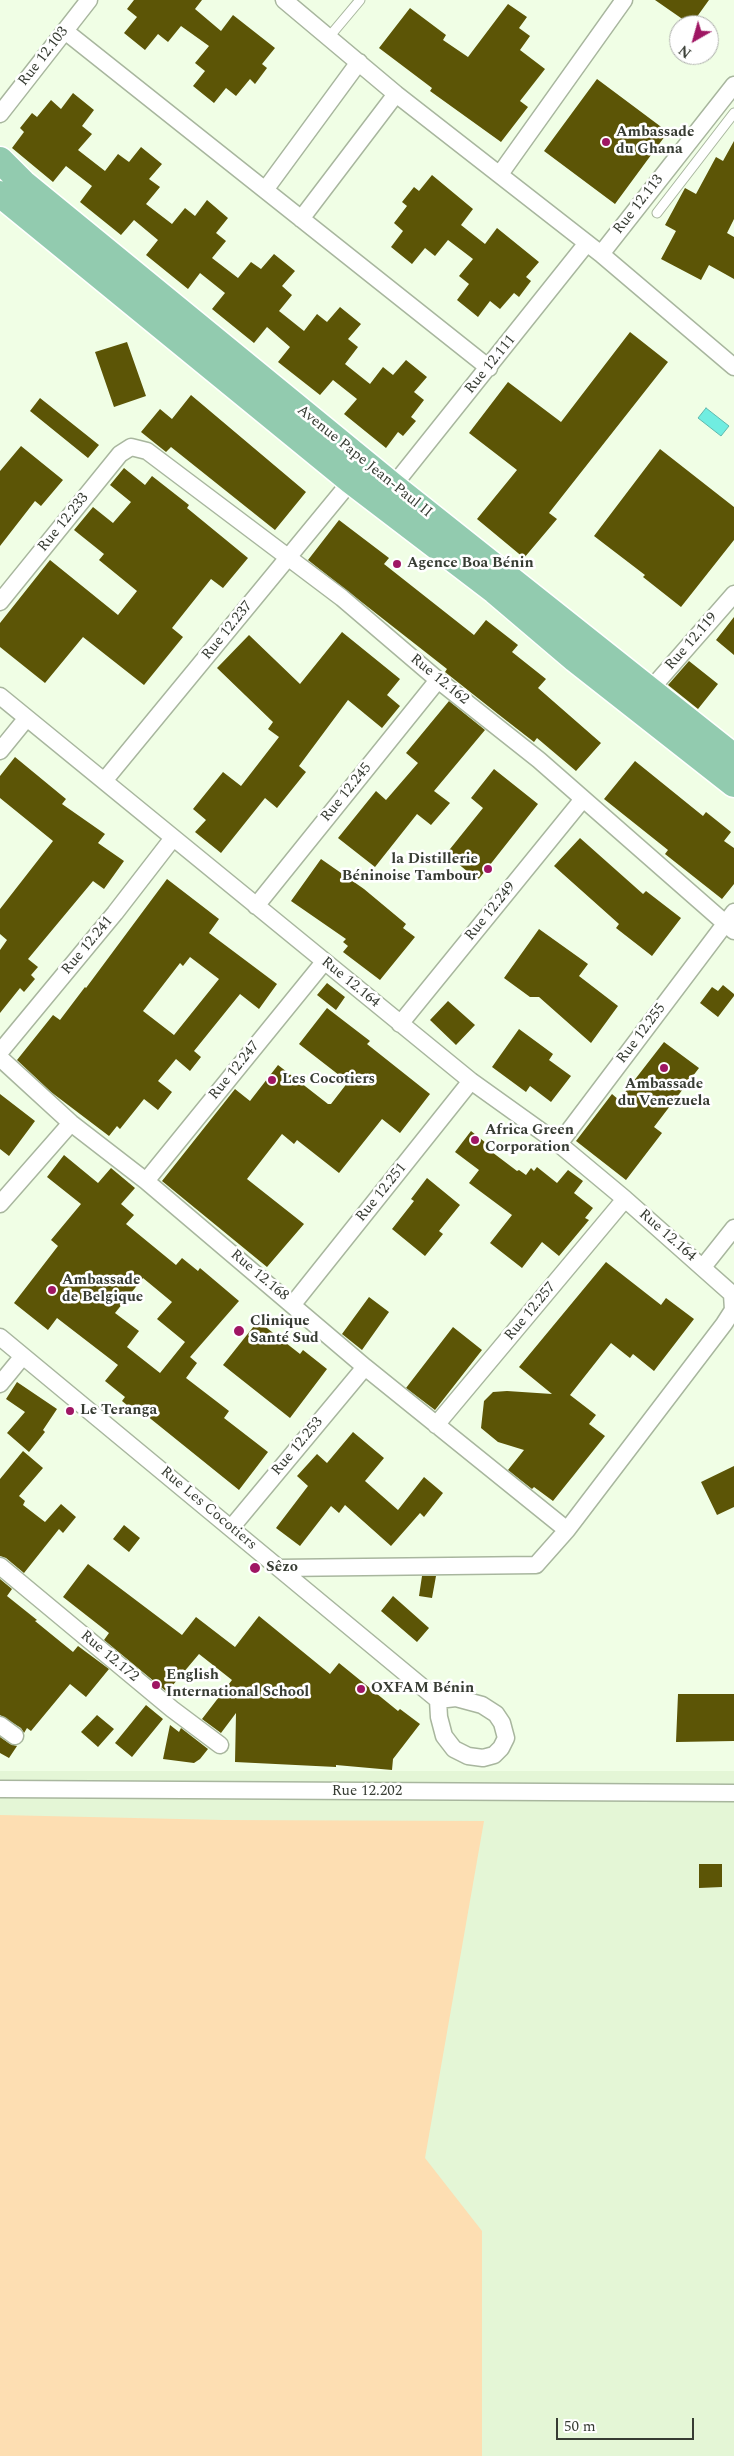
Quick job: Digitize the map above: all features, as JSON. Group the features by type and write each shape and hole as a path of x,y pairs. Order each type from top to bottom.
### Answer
{"main road":[{"name":"Avenue Pape Jean-Paul II","path":"0,160 31,190 393,486 524,588 734,757"},
{"name":"Avenue Pape Jean-Paul II","path":"0,194 351,481 495,591 575,659 734,784"}],"street":[{"name":"Rue 12.103","path":"0,114 89,0"},
{"path":"284,0 396,94 588,243 734,367"},
{"path":"500,174 624,0"},
{"path":"65,31 489,368"},
{"path":"265,190 359,62"},
{"name":"Rue 12.113","path":"601,254 734,85"},
{"path":"301,218 396,94"},
{"name":"Rue 12.111","path":"393,486 588,243"},
{"name":"Rue 12.162","path":"131,447 146,451 289,556 438,680 539,760 731,922"},
{"name":"Rue 12.233","path":"0,602 120,454 131,447"},
{"name":"Rue 12.237","path":"104,781 351,481"},
{"name":"Rue 12.119","path":"650,690 734,594"},
{"name":"Rue 12.245","path":"256,906 438,680"},
{"name":"Rue 12.164","path":"0,696 471,1081 559,1144 625,1199 732,1294 733,1310 724,1324 566,1530 536,1565 279,1568"},
{"path":"0,751 26,718"},
{"name":"Rue 12.249","path":"400,1024 583,799"},
{"name":"Rue 12.241","path":"0,1052 115,913 173,838"},
{"name":"Rue 12.255","path":"559,1144 731,922"},
{"name":"Rue 12.247","path":"146,1181 324,962"},
{"name":"Rue 12.168","path":"0,1058 71,1123 146,1181 365,1367 566,1530"},
{"name":"Rue 12.251","path":"293,1304 471,1081"},
{"path":"0,1204 71,1123"},
{"name":"Rue 12.257","path":"436,1424 625,1199"},
{"path":"703,1267 734,1228"},
{"name":"Rue Les Cocotiers","path":"0,1337 438,1700"},
{"path":"0,1384 23,1356"},
{"name":"Rue 12.253","path":"230,1528 365,1367"},
{"name":"Rue 12.172","path":"0,1566 172,1709 220,1745"},
{"path":"456,1698 473,1701 496,1714 505,1729 506,1738 501,1748 494,1755 483,1758 468,1756 454,1749 444,1736 439,1717 438,1700 456,1698"},
{"path":"0,1725 15,1736"},
{"name":"Rue 12.202","path":"0,1789 734,1793"}],"lane":[{"path":"329,38 360,0"},
{"path":"657,213 734,113"}],"shaded area":[{"path":"0,1771 734,1771 734,2456 0,2456"},
{"path":"0,1815 224,1820 484,1821 425,2158 482,2231 482,2456 0,2456"}],"water":[{"path":"706,408 729,426 721,436 698,418"}],"building":[{"path":"134,0 202,0 195,9 221,31 233,15 275,48 262,64 267,68 255,84 250,79 236,96 226,88 214,103 193,86 205,71 195,63 209,46 181,26 168,42 158,34 145,50 124,33 137,17 127,9"},
{"path":"655,0 709,0 698,15 677,15"},
{"path":"508,4 527,17 519,28 530,36 520,50 545,69 520,101 528,107 501,142 430,91 432,88 379,48 410,8 446,35 443,40 468,57"},
{"path":"597,79 668,132 615,204 544,151"},
{"path":"73,93 94,110 82,126 92,134 78,150 105,171 118,154 129,162 141,147 162,164 149,179 160,187 146,204 172,224 185,208 195,216 207,200 228,218 216,233 226,241 212,258 238,278 251,262 261,269 274,254 295,271 282,286 292,295 279,311 304,331 317,314 327,322 340,307 361,324 348,339 358,347 345,364 370,384 383,367 393,375 406,360 427,377 414,392 424,400 411,417 416,421 403,436 398,432 386,448 344,414 357,399 333,380 320,395 278,362 290,347 267,327 254,343 212,309 225,293 200,273 188,289 146,255 158,240 134,220 121,235 80,202 92,186 66,166 53,182 12,148 24,132 20,128 32,113 37,117 51,100 61,109"},
{"path":"734,141 734,219 727,233 734,237 734,279 709,265 701,280 661,259 676,231 665,225 685,188 696,194 716,157 723,161"},
{"path":"432,175 473,209 461,225 485,244 497,228 539,262 526,277 531,281 519,297 514,293 500,309 490,301 478,317 457,300 469,284 459,276 473,259 448,240 435,256 425,248 412,264 391,247 403,231 394,223 407,206 402,202 414,187 419,191"},
{"path":"630,332 668,362 549,513 557,519 524,558 477,519 517,470 469,433 508,382 561,422"},
{"path":"127,342 146,396 114,407 95,352"},
{"path":"191,395 306,492 275,530 171,447 166,452 141,432 160,409 172,419"},
{"path":"40,398 99,445 88,458 30,411"},
{"path":"21,446 63,480 41,506 35,501 0,546 0,471"},
{"path":"660,449 734,507 734,540 681,607 643,577 645,575 594,536"},
{"path":"124,468 145,485 152,476 189,505 187,508 248,558 223,588 211,579 172,628 183,637 144,685 83,637 45,683 0,647 0,623 50,560 118,615 137,591 99,560 104,554 74,530 93,507 113,523 131,502 110,485"},
{"path":"339,520 389,558 384,564 474,635 486,620 518,645 512,652 546,679 538,688 601,743 576,771 537,738 534,742 498,714 445,672 447,669 308,560"},
{"path":"734,617 734,655 716,640"},
{"path":"342,632 400,679 387,695 400,706 382,728 348,700 299,766 306,772 277,808 265,798 221,853 195,832 206,820 193,809 223,772 241,786 279,737 268,729 273,722 217,668 249,635 300,684"},
{"path":"689,661 718,684 698,709 668,685"},
{"path":"449,701 485,730 434,791 450,803 431,825 417,814 375,867 338,838 376,791 386,800 418,763 406,753"},
{"path":"15,757 66,799 62,804 105,834 98,843 124,861 104,889 93,881 28,959 38,967 31,975 35,979 24,992 20,988 0,1013 0,950 7,940 0,934 0,909 53,841 0,798 0,776"},
{"path":"635,761 703,816 706,812 731,832 724,841 734,848 734,884 722,899 665,854 668,850 604,799"},
{"path":"494,769 538,804 478,880 446,854 483,808 471,798"},
{"path":"580,838 643,894 646,891 681,918 652,956 616,928 619,924 554,866"},
{"path":"321,859 364,889 406,924 403,928 415,937 380,980 343,952 348,946 343,942 346,939 291,901"},
{"path":"167,879 219,919 209,933 277,984 259,1009 240,994 194,1051 201,1057 190,1071 176,1059 158,1081 172,1092 158,1110 144,1099 120,1129 117,1126 109,1136 51,1092 17,1060 53,1015 60,1020","holes":["190,957 219,979 174,1035 143,1011 180,963 183,966"]},
{"path":"539,929 588,964 579,976 618,1006 591,1043 539,997 530,997 504,978"},
{"path":"327,983 345,997 336,1010 317,995"},
{"path":"723,985 734,996 718,1017 700,1003 712,987 718,991"},
{"path":"448,1001 475,1025 456,1045 430,1020"},
{"path":"327,1008 370,1041 367,1044 430,1094 400,1133 382,1119 339,1173 297,1140 294,1144 282,1134 247,1179 304,1224 267,1267 162,1181 235,1089 250,1101 278,1065 328,1104 331,1104 348,1082 299,1044"},
{"path":"519,1029 553,1054 549,1060 571,1076 551,1102 530,1086 526,1092 492,1067"},
{"path":"664,1042 699,1068 654,1127 662,1133 626,1180 576,1141 612,1094 619,1100"},
{"path":"0,1094 35,1121 9,1156 0,1149"},
{"path":"471,1131 486,1143 484,1146 517,1171 519,1170 526,1175 531,1168 534,1171 537,1167 557,1183 568,1170 583,1181 574,1193 593,1208 585,1218 589,1220 559,1256 542,1242 522,1268 490,1243 512,1215 469,1183 479,1170 455,1152"},
{"path":"64,1155 98,1183 111,1168 135,1188 121,1204 134,1215 126,1224 176,1265 182,1258 198,1271 200,1268 239,1301 190,1357 197,1363 186,1378 229,1411 224,1418 268,1452 239,1490 141,1411 138,1414 122,1401 125,1397 105,1381 118,1365 57,1318 48,1330 14,1303 58,1246 51,1240 81,1204 47,1177","holes":["143,1278 172,1302 157,1319 185,1342 160,1373 127,1347 139,1331 115,1313"]},
{"path":"427,1178 460,1205 439,1231 443,1234 425,1256 392,1229 414,1201 411,1199"},
{"path":"606,1262 661,1305 666,1298 694,1319 654,1371 633,1354 630,1358 611,1343 570,1395 596,1415 589,1424 605,1436 553,1501 534,1487 532,1489 508,1470 524,1450 498,1442 481,1428 484,1401 493,1392 552,1394 519,1367"},
{"path":"369,1297 389,1312 362,1350 342,1334"},
{"path":"258,1321 300,1354 303,1350 327,1369 290,1418 223,1365"},
{"path":"453,1327 482,1350 435,1410 406,1388"},
{"path":"17,1382 57,1409 43,1430 45,1432 29,1452 7,1433 25,1412 6,1399"},
{"path":"353,1432 384,1458 365,1481 398,1510 424,1477 443,1493 424,1517 420,1513 391,1546 345,1505 339,1513 331,1506 300,1546 276,1528 308,1486 297,1476 317,1454 327,1463"},
{"path":"23,1451 43,1468 19,1496 25,1501 23,1505 45,1522 61,1504 76,1517 63,1533 59,1529 24,1573 6,1558 0,1556 0,1479"},
{"path":"734,1466 734,1507 717,1515 701,1482"},
{"path":"124,1525 140,1538 129,1552 113,1539"},
{"path":"88,1564 182,1635 196,1617 235,1647 259,1616 330,1674 339,1663 398,1711 400,1709 420,1724 393,1759 392,1770 336,1765 336,1767 235,1762 236,1713 221,1733 202,1719 232,1680 199,1654 167,1692 104,1640 109,1633 63,1597"},
{"path":"422,1576 436,1576 432,1598 419,1596"},
{"path":"0,1579 12,1589 7,1596 37,1620 35,1621 73,1652 78,1646 109,1669 86,1697 70,1684 31,1731 27,1728 24,1733 21,1728 0,1715"},
{"path":"393,1596 429,1628 417,1642 381,1611"},
{"path":"678,1694 734,1694 734,1741 676,1742"},
{"path":"146,1705 163,1719 132,1757 115,1743"},
{"path":"97,1715 114,1729 98,1747 81,1732"},
{"path":"170,1725 179,1732 181,1728 208,1749 200,1759 194,1763 163,1759"},
{"path":"0,1737 10,1744 17,1746 9,1758 0,1753"},
{"path":"699,1864 722,1864 722,1887 699,1888"}],"place":[{"name":"Ambassade du Ghana","path":"606,142"},
{"name":"Agence Boa Bénin","path":"397,564"},
{"name":"la Distillerie Béninoise Tambour","path":"488,869"},
{"name":"Ambassade du Venezuela","path":"664,1068"},
{"name":"Les Cocotiers","path":"272,1080"},
{"name":"Africa Green Corporation","path":"475,1140"},
{"name":"Ambassade de Belgique","path":"52,1290"},
{"name":"Clinique Santé Sud","path":"239,1331"},
{"name":"Le Teranga","path":"70,1411"},
{"name":"Sêzo","path":"255,1568"},
{"name":"English International School","path":"156,1685"},
{"name":"OXFAM Bénin","path":"361,1689"}]}
